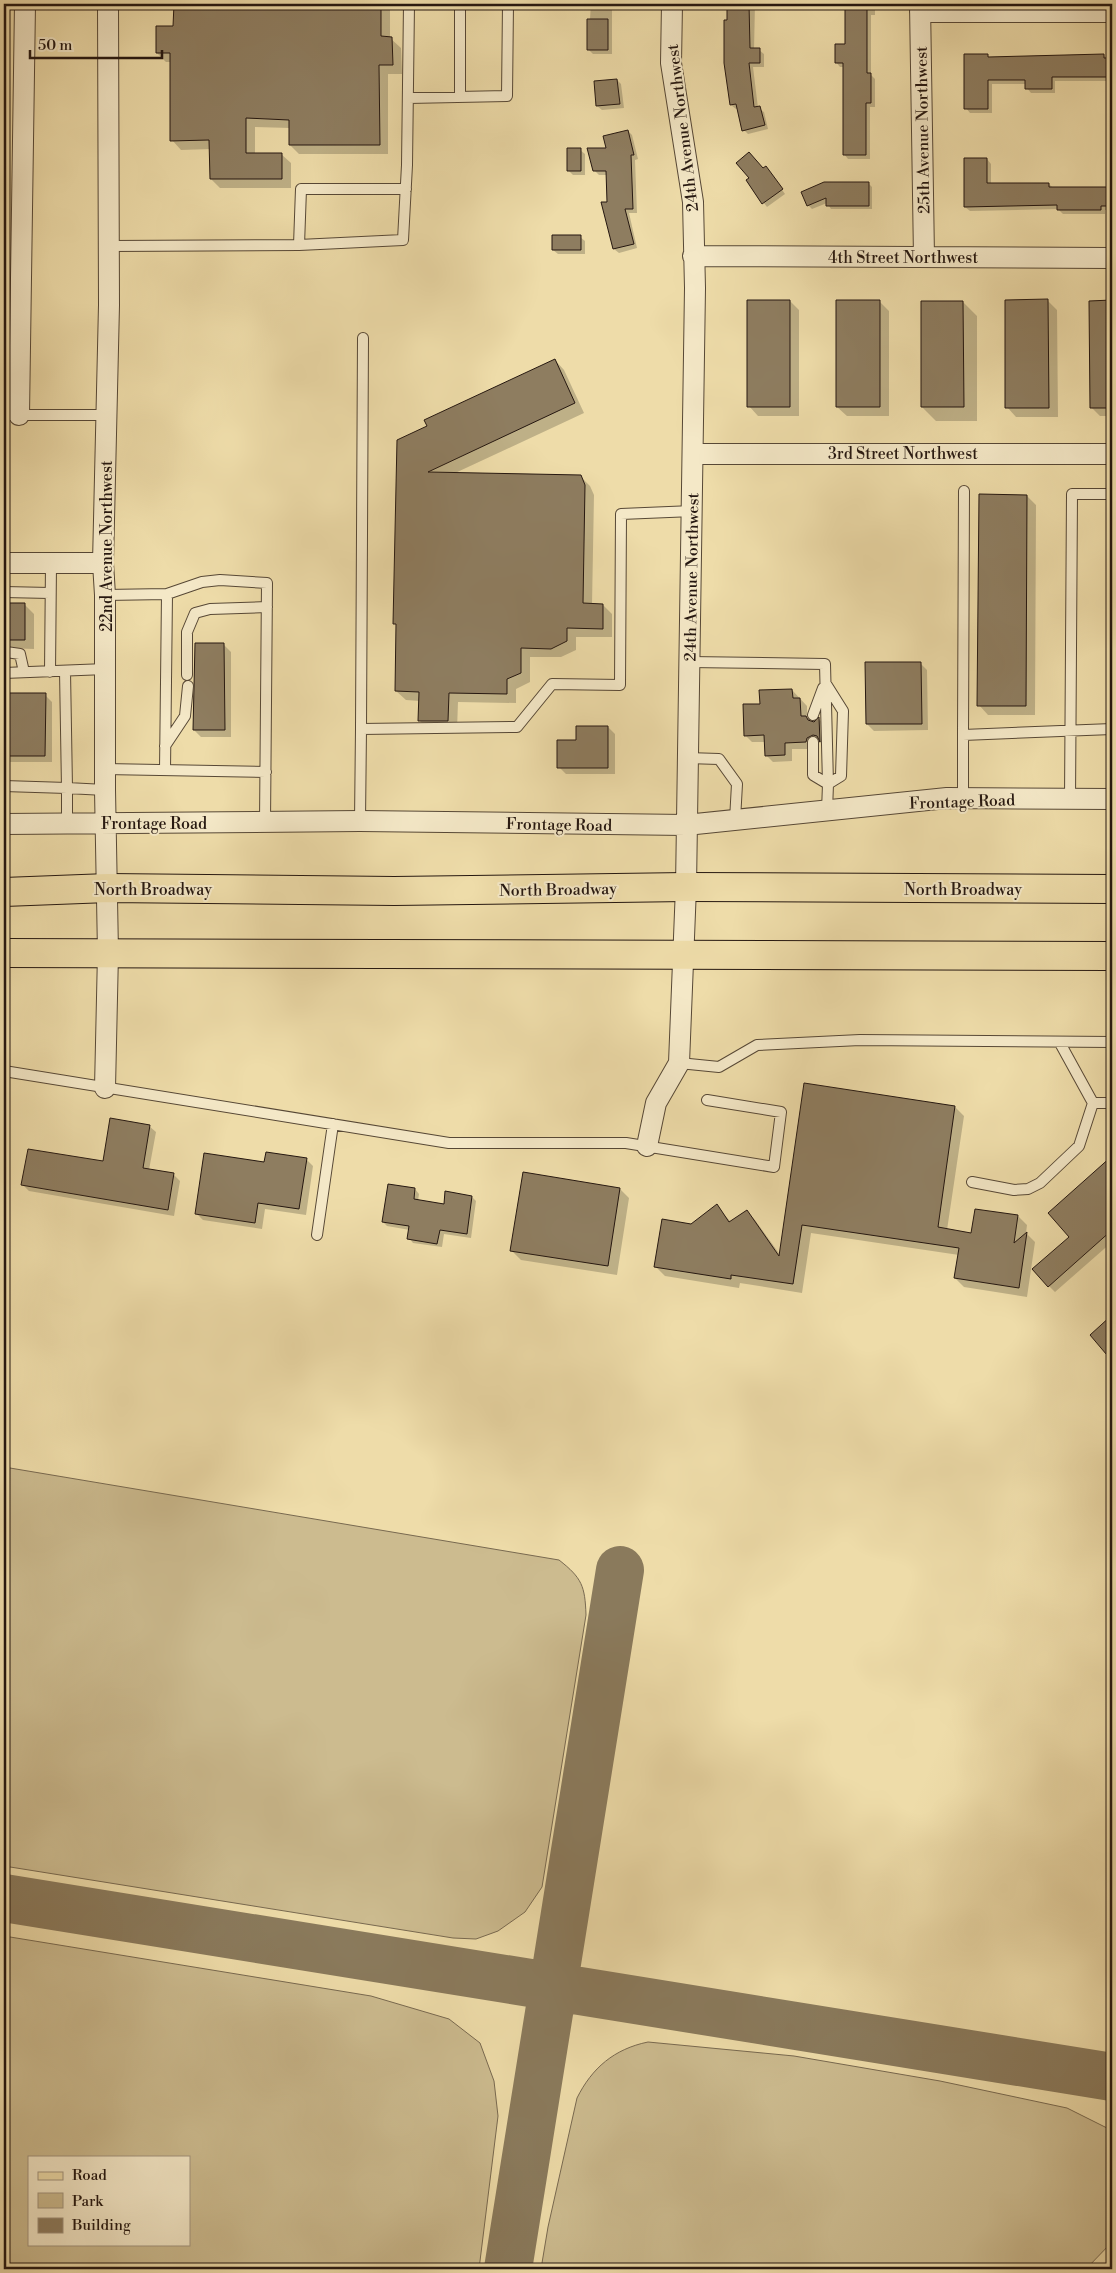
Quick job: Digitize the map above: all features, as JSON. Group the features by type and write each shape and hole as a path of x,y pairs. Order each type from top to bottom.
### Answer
{"main road":[{"name":"North Broadway","path":"4,892 108,888 394,891 686,887 1112,889"},
{"path":"4,953 1112,956"}],"street":[{"path":"11,415 25,4"},
{"name":"22nd Avenue Northwest","path":"106,1088 108,888 105,790 106,595 103,563 109,246 108,4"},
{"name":"24th Avenue Northwest","path":"648,1146 656,1103 679,1063 686,887 693,512 693,202 671,63 672,4"},
{"path":"920,8 1112,12"},
{"name":"25th Avenue Northwest","path":"920,8 924,257"},
{"name":"4th Street Northwest","path":"693,256 1112,258"},
{"name":"3rd Street Northwest","path":"693,454 1112,454"},
{"path":"4,564 103,563"},
{"name":"Frontage Road","path":"4,824 360,821 686,826 947,798 1112,799"}],"lane":[{"path":"109,246 299,245 403,240 406,189 409,4"},
{"path":"460,4 460,97"},
{"path":"408,98 507,96 508,4"},
{"path":"299,245 301,189 406,189"},
{"path":"360,821 363,338"},
{"path":"11,415 106,415"},
{"path":"963,798 964,492"},
{"path":"1070,800 1072,494 1112,494"},
{"path":"361,729 517,727 552,684 620,685 621,514 693,512"},
{"path":"50,672 51,564"},
{"path":"106,595 167,594 202,582 220,580 267,583 266,823"},
{"path":"4,592 50,593"},
{"path":"165,770 167,594"},
{"path":"187,675 187,632 195,613 210,609 267,607"},
{"path":"6,652 20,654 24,672"},
{"path":"689,662 825,664 827,810"},
{"path":"4,673 106,669"},
{"path":"65,670 67,824"},
{"path":"813,715 825,683"},
{"path":"825,683 843,711 841,776 828,784"},
{"path":"165,746 185,716 188,686"},
{"path":"963,735 1112,729"},
{"path":"813,742 813,775 828,784"},
{"path":"688,758 720,759 736,784 735,820"},
{"path":"106,769 266,772"},
{"path":"4,786 105,790"},
{"path":"679,1063 720,1067 756,1045 860,1040 1112,1042"},
{"path":"972,1182 1014,1190 1028,1188 1040,1183 1079,1146 1093,1103 1060,1043"},
{"path":"4,1071 449,1143 626,1143 774,1167 781,1112 707,1100"},
{"path":"1093,1103 1112,1103"},
{"path":"317,1235 333,1124"}],"green space":[{"path":"4,1467 559,1560 567,1566 581,1583 585,1597 586,1615 542,1887 525,1912 498,1931 476,1939 453,1938 4,1866"},
{"path":"4,1936 371,1996 449,2019 480,2043 494,2081 498,2116 479,2269 4,2269"},
{"path":"648,2042 794,2056 940,2081 1067,2108 1107,2128 1112,2133 1112,2242 1086,2269 541,2269 548,2227 577,2098 583,2087 605,2061 625,2049"}],"building":[{"path":"174,4 381,4 381,36 392,37 393,65 379,65 380,145 289,145 289,120 246,118 246,153 282,153 282,179 210,179 209,140 170,141 170,53 156,53 156,26 173,26"},
{"path":"727,4 749,4 750,48 760,48 760,63 749,63 754,107 760,106 765,125 742,131 736,104 730,105 724,63 724,20 727,20"},
{"path":"845,4 867,4 867,73 871,73 871,103 866,103 866,155 843,155 843,63 835,63 835,44 845,44"},
{"path":"587,19 608,19 608,50 587,50"},
{"path":"964,54 988,54 988,57 1104,54 1104,58 1112,58 1112,77 1052,77 1052,89 1025,89 1025,80 988,80 988,109 964,109"},
{"path":"617,79 620,104 596,106 594,81"},
{"path":"628,130 634,155 631,155 633,209 625,209 634,244 613,249 601,202 607,202 606,171 593,171 587,148 606,148 603,136"},
{"path":"567,148 581,148 581,171 567,171"},
{"path":"749,152 763,168 766,166 783,189 762,204 746,180 749,178 736,163"},
{"path":"964,158 987,158 987,183 1049,183 1049,187 1112,187 1112,206 1101,206 1101,210 1057,210 1057,205 964,207"},
{"path":"824,182 869,182 869,206 826,206 826,198 807,206 801,192"},
{"path":"552,235 581,235 581,250 552,250"},
{"path":"1048,299 1049,408 1005,408 1005,300"},
{"path":"747,300 790,300 790,407 747,407"},
{"path":"836,300 880,300 880,407 836,407"},
{"path":"1112,300 1112,408 1090,408 1089,301"},
{"path":"921,301 963,301 964,407 921,407"},
{"path":"555,359 575,403 428,472 581,475 585,485 583,603 603,604 603,629 567,628 567,641 551,649 521,648 521,673 507,679 507,694 449,693 448,721 418,721 419,692 395,691 396,624 393,624 397,440 427,426 424,420"},
{"path":"979,494 1027,495 1026,706 977,706"},
{"path":"4,603 25,603 25,640 4,640"},
{"path":"195,643 224,643 225,730 193,730"},
{"path":"865,662 921,662 922,724 866,724"},
{"path":"792,689 793,698 800,698 801,716 806,716 808,720 814,722 819,717 820,742 817,736 813,735 807,738 806,742 785,743 785,755 765,756 764,735 744,736 743,704 760,704 759,690"},
{"path":"4,693 46,693 45,756 4,756"},
{"path":"576,726 608,726 608,768 557,768 557,740 576,740"},
{"path":"804,1083 955,1106 938,1227 971,1233 975,1209 1018,1215 1014,1243 1027,1232 1019,1288 954,1278 959,1248 802,1225 793,1284 731,1275 731,1279 654,1267 662,1219 691,1224 717,1204 729,1222 747,1210 779,1256"},
{"path":"110,1118 150,1125 143,1168 174,1173 168,1210 21,1185 28,1149 103,1161"},
{"path":"266,1152 307,1158 299,1209 258,1203 255,1223 195,1214 204,1153 264,1162"},
{"path":"1112,1156 1112,1230 1048,1287 1032,1269 1069,1237 1048,1213"},
{"path":"523,1172 620,1188 608,1266 510,1251"},
{"path":"388,1184 415,1188 414,1199 444,1204 445,1191 472,1196 467,1234 440,1230 437,1244 407,1239 409,1226 382,1222"},
{"path":"1112,1315 1112,1361 1090,1335"}],"taxiway":[{"path":"508,2269 620,1570"},
{"path":"4,1898 1112,2077"}]}
